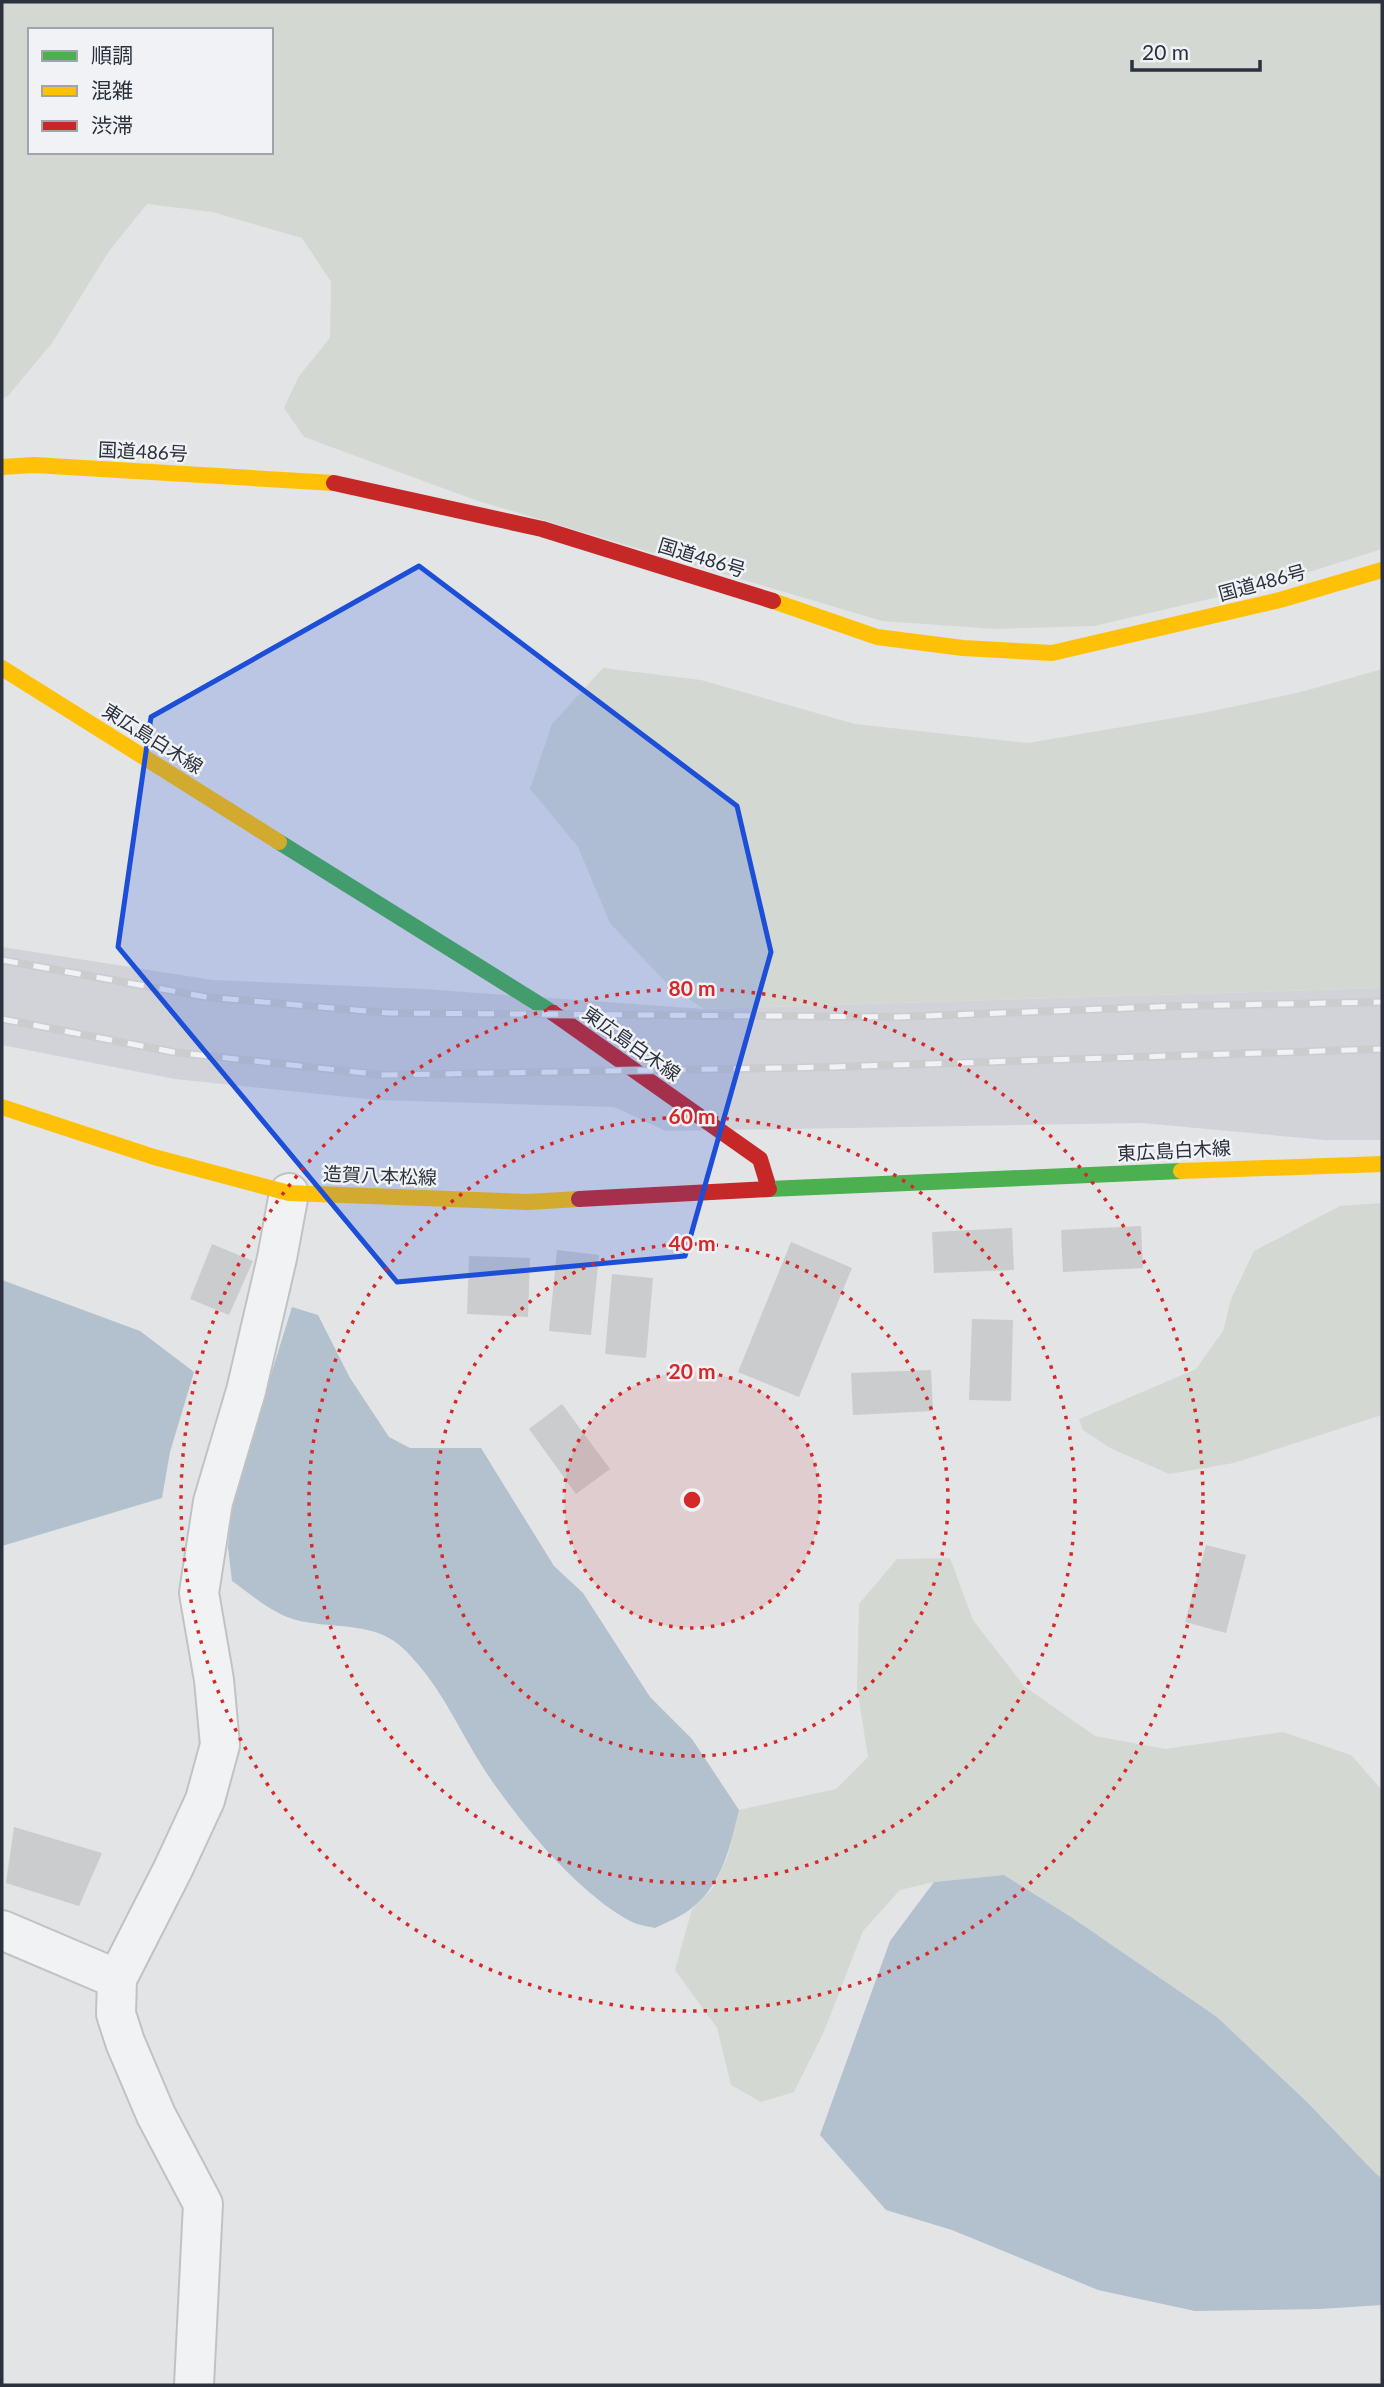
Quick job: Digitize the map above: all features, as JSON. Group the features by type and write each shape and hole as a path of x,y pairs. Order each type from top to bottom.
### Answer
{"main road":[{"name":"国道486号","path":"2,467 34,465 337,483 542,529 765,598 877,637 963,648 1052,653 1280,600 1382,570"},
{"name":"東広島白木線","path":"2,668 553,1013 760,1159 769,1189 1382,1164"},
{"name":"造賀八本松線","path":"2,1107 154,1157 289,1193 527,1202 769,1189"}],"street":[{"path":"194,2385 203,2204 156,2115 125,2042 116,2014 117,1979 173,1870 205,1800 220,1745 214,1680 199,1593 213,1502 246,1391 289,1193"},
{"path":"2,1930 117,1979"}],"highlighted area":[{"path":"419,566 737,806 771,952 685,1256 397,1282 118,947 151,717"}],"shaded area":[{"path":"2,2 1382,2 1382,549 1265,586 1094,626 995,629 882,621 475,500 304,437 284,408 299,376 330,338 331,282 302,238 212,212 147,204 109,251 52,343 8,396 2,399"},
{"path":"603,668 701,680 855,724 1028,743 1203,713 1301,692 1382,669 1382,988 704,1009 670,987 610,923 578,847 530,789 552,724"},
{"path":"2,947 213,980 423,989 704,1009 1382,988 1382,1140 1325,1140 1142,1123 666,1131 614,1107 376,1100 175,1079 2,1045"},
{"path":"1382,1203 1382,1415 1234,1463 1169,1474 1110,1448 1083,1430 1079,1419 1196,1369 1223,1331 1231,1299 1254,1251 1340,1206"},
{"path":"950,1558 973,1620 1024,1686 1095,1736 1165,1749 1283,1732 1351,1755 1382,1790 1382,2178 1217,2017 1071,1917 1004,1875 934,1882 900,1890 863,1931 823,2034 794,2092 761,2102 731,2085 717,2028 675,1970 692,1909 713,1888 728,1855 739,1810 836,1789 868,1757 857,1688 859,1604 897,1559"}],"water":[{"path":"2,1280 140,1331 194,1372 170,1452 162,1498 2,1546"},
{"path":"292,1307 318,1315 350,1378 389,1437 410,1448 481,1448 554,1566 583,1593 650,1697 692,1739 739,1810 724,1863 712,1887 685,1913 655,1928 630,1921 591,1894 553,1857 503,1797 431,1680 394,1641 369,1630 300,1621 282,1615 232,1581 228,1547 232,1500"},
{"path":"1004,1875 1071,1917 1217,2017 1382,2178 1382,2305 1195,2311 1098,2290 952,2230 886,2210 820,2135 890,1941 934,1882"}],"building":[{"path":"1141,1226 1143,1268 1063,1272 1061,1230"},
{"path":"1012,1228 1014,1270 934,1273 932,1232"},
{"path":"791,1242 852,1268 799,1397 738,1372"},
{"path":"212,1244 253,1261 229,1315 190,1299"},
{"path":"557,1250 599,1255 591,1335 549,1331"},
{"path":"469,1256 530,1258 528,1317 467,1314"},
{"path":"612,1274 653,1278 646,1358 605,1354"},
{"path":"972,1319 1013,1320 1011,1401 969,1400"},
{"path":"931,1370 933,1411 853,1415 851,1373"},
{"path":"562,1404 610,1469 576,1494 529,1429"},
{"path":"1206,1545 1246,1555 1226,1633 1185,1622"},
{"path":"14,1827 102,1853 79,1906 6,1883"}],"railway":[{"path":"2,960 206,997 389,1013 898,1017 1179,1006 1382,1002"},
{"path":"2,1019 173,1052 383,1075 834,1067 1382,1049"}],"traffic: fast":[{"path":"279,842 553,1013"},
{"path":"767,1182 769,1189 1181,1171"}],"traffic: slow":[{"path":"2,467 34,465 334,483"},
{"path":"773,601 877,637 963,648 1052,653 1280,600 1382,570"},
{"path":"2,668 279,842"},
{"path":"2,1107 154,1157 289,1193 527,1202 579,1199"},
{"path":"1181,1171 1382,1164"}],"traffic: jam":[{"path":"334,483 542,529 773,601"},
{"path":"553,1013 760,1159 767,1182"},
{"path":"579,1199 769,1189"}]}
